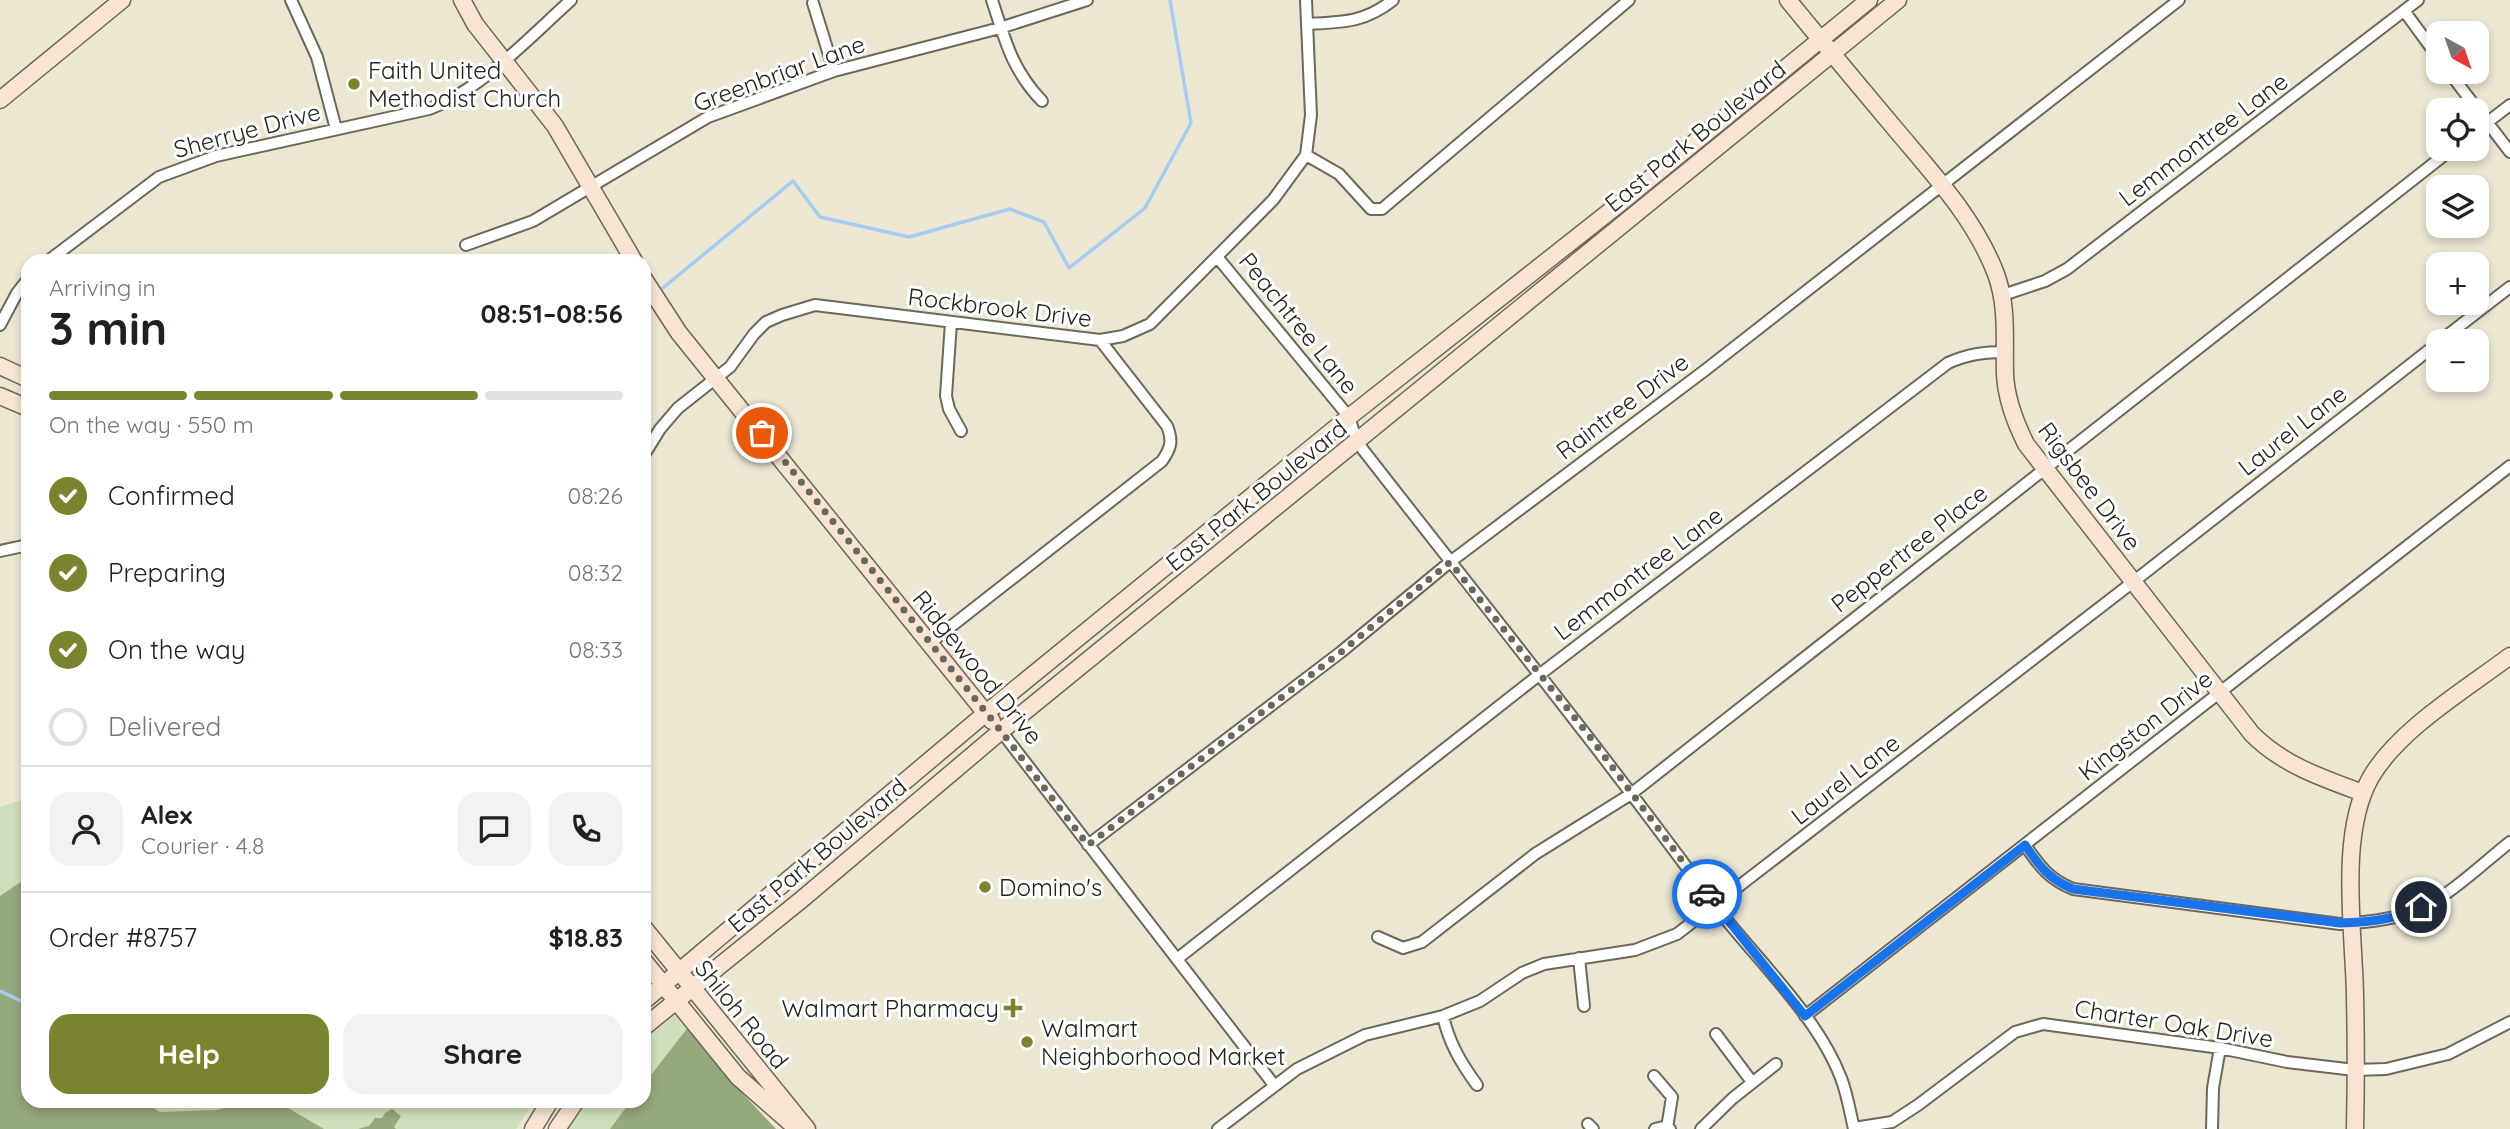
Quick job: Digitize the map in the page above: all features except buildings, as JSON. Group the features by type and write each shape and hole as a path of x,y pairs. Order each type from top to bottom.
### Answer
{"main road":[{"path":"0,100 122,0"},
{"path":"462,0 475,24 555,126 630,254"},
{"name":"Rigsbee Drive","path":"1788,0 1943,186 1984,246 2003,295 2005,374 2016,423 2026,444 2252,734 2274,754 2315,775 2363,793"},
{"name":"East Park Boulevard","path":"651,996 986,713 1349,417 1619,204 1869,0"},
{"name":"East Park Boulevard","path":"651,1021 801,900 1001,731 1898,0"},
{"name":"Ridgewood Drive","path":"651,291 679,332 1001,731"},
{"path":"0,366 21,376"},
{"path":"0,396 21,405"},
{"path":"2355,1129 2353,923 2350,899 2353,841 2363,793 2388,753 2407,733 2510,656"},
{"name":"Shiloh Road","path":"651,937 807,1129"},
{"name":"Shiloh Road","path":"651,970 738,1077 797,1129"},
{"path":"533,1129 546,1108"},
{"path":"557,1129 571,1108"}],"street":[{"path":"291,0 317,58 336,129"},
{"name":"Sherrye Drive","path":"57,254 159,177 216,156 429,109 445,103 467,90 571,0"},
{"path":"992,0 1012,60 1026,85 1042,101"},
{"name":"Greenbriar Lane","path":"466,245 533,221 708,117 834,71 1000,28 1087,0"},
{"name":"Rockbrook Drive","path":"651,445 678,408 730,367 766,322 806,307 815,305 1100,340 1123,336 1150,324 1273,200 1306,155 1311,115 1306,0"},
{"path":"1307,24 1361,19 1393,0"},
{"path":"1306,155 1339,174 1371,209 1381,209 1629,0"},
{"name":"Raintree Drive","path":"1088,845 1341,652 1450,562 1704,371 1943,186 2025,118 2179,0"},
{"name":"Lemmontree Lane","path":"2003,295 2045,281 2067,269 2418,0"},
{"path":"813,3 834,71"},
{"path":"2405,12 2426,41"},
{"path":"2489,121 2510,105"},
{"path":"2489,126 2510,152"},
{"name":"Peppertree Place","path":"1378,937 1403,948 1422,942 1535,854 1631,793 2437,161"},
{"name":"Peachtree Lane","path":"1218,258 1349,417 1357,442 1805,1016 1842,1078 1854,1128"},
{"name":"Laurel Lane","path":"2456,329 2510,287"},
{"path":"0,325 21,288"},
{"path":"951,322 946,396 949,409 961,430"},
{"path":"930,643 1162,461 1170,449 1171,437 1167,426 1100,340"},
{"name":"Lemmontree Lane","path":"1177,959 1539,675 1948,363 1966,355 2006,352"},
{"name":"Laurel Lane","path":"1218,1129 1297,1069 1365,1035 1443,1016 1479,1001 1521,974 1544,964 1635,950 1677,934 2426,352"},
{"name":"Kingston Drive","path":"1805,1016 2510,466"},
{"path":"0,551 21,546"},
{"name":"Ridgewood Drive","path":"1001,731 1273,1085"},
{"path":"2025,845 2047,875 2057,883 2073,889 2326,922 2353,923 2379,921 2407,914 2434,901 2510,842"},
{"path":"1579,958 1584,1006"},
{"path":"1443,1016 1448,1037 1458,1058 1477,1085"},
{"name":"Charter Oak Drive","path":"1854,1128 1892,1122 2015,1032 2043,1024 2355,1070 2386,1069 2448,1054 2510,1022"},
{"path":"1716,1034 1752,1082"},
{"path":"2211,1129 2213,1088 2220,1048"},
{"path":"1702,1129 1752,1082 1776,1064"},
{"path":"1654,1076 1672,1097 1669,1128 1655,1129"}],"green space":[{"path":"21,800 21,1108 530,1108 516,1129 0,1129 0,807"},
{"path":"21,882 21,1108 153,1108 160,1112 288,1108 324,1129 0,1129 0,896"},
{"path":"678,1012 742,1093 776,1129 566,1129 582,1108 651,1108 651,1034"},
{"path":"689,1026 742,1093 776,1129 610,1129 626,1108 651,1108 651,1075"},
{"path":"392,1109 401,1116 394,1127 396,1129 358,1129 369,1126 375,1118 382,1118"}],"waterway":[{"path":"658,292 793,181 820,217 909,237 1010,209 1044,222 1069,268 1145,208 1191,123 1170,0"},
{"path":"0,991 21,1001"}],"way so far":[{"path":"762,433 1001,731 1088,845 1341,652 1450,562 1587,733 1707,894"}],"place":[{"name":"Faith United Methodist Church","path":"354,84"},
{"name":"Domino's","path":"985,887"},
{"name":"Walmart Pharmacy","path":"1013,1008"},
{"name":"Walmart Neighborhood Market","path":"1027,1042"}],"route":[{"path":"1707,894 1805,1016 2025,845 2047,875 2057,883 2073,889 2340,923 2379,921 2407,914 2421,907"}]}
